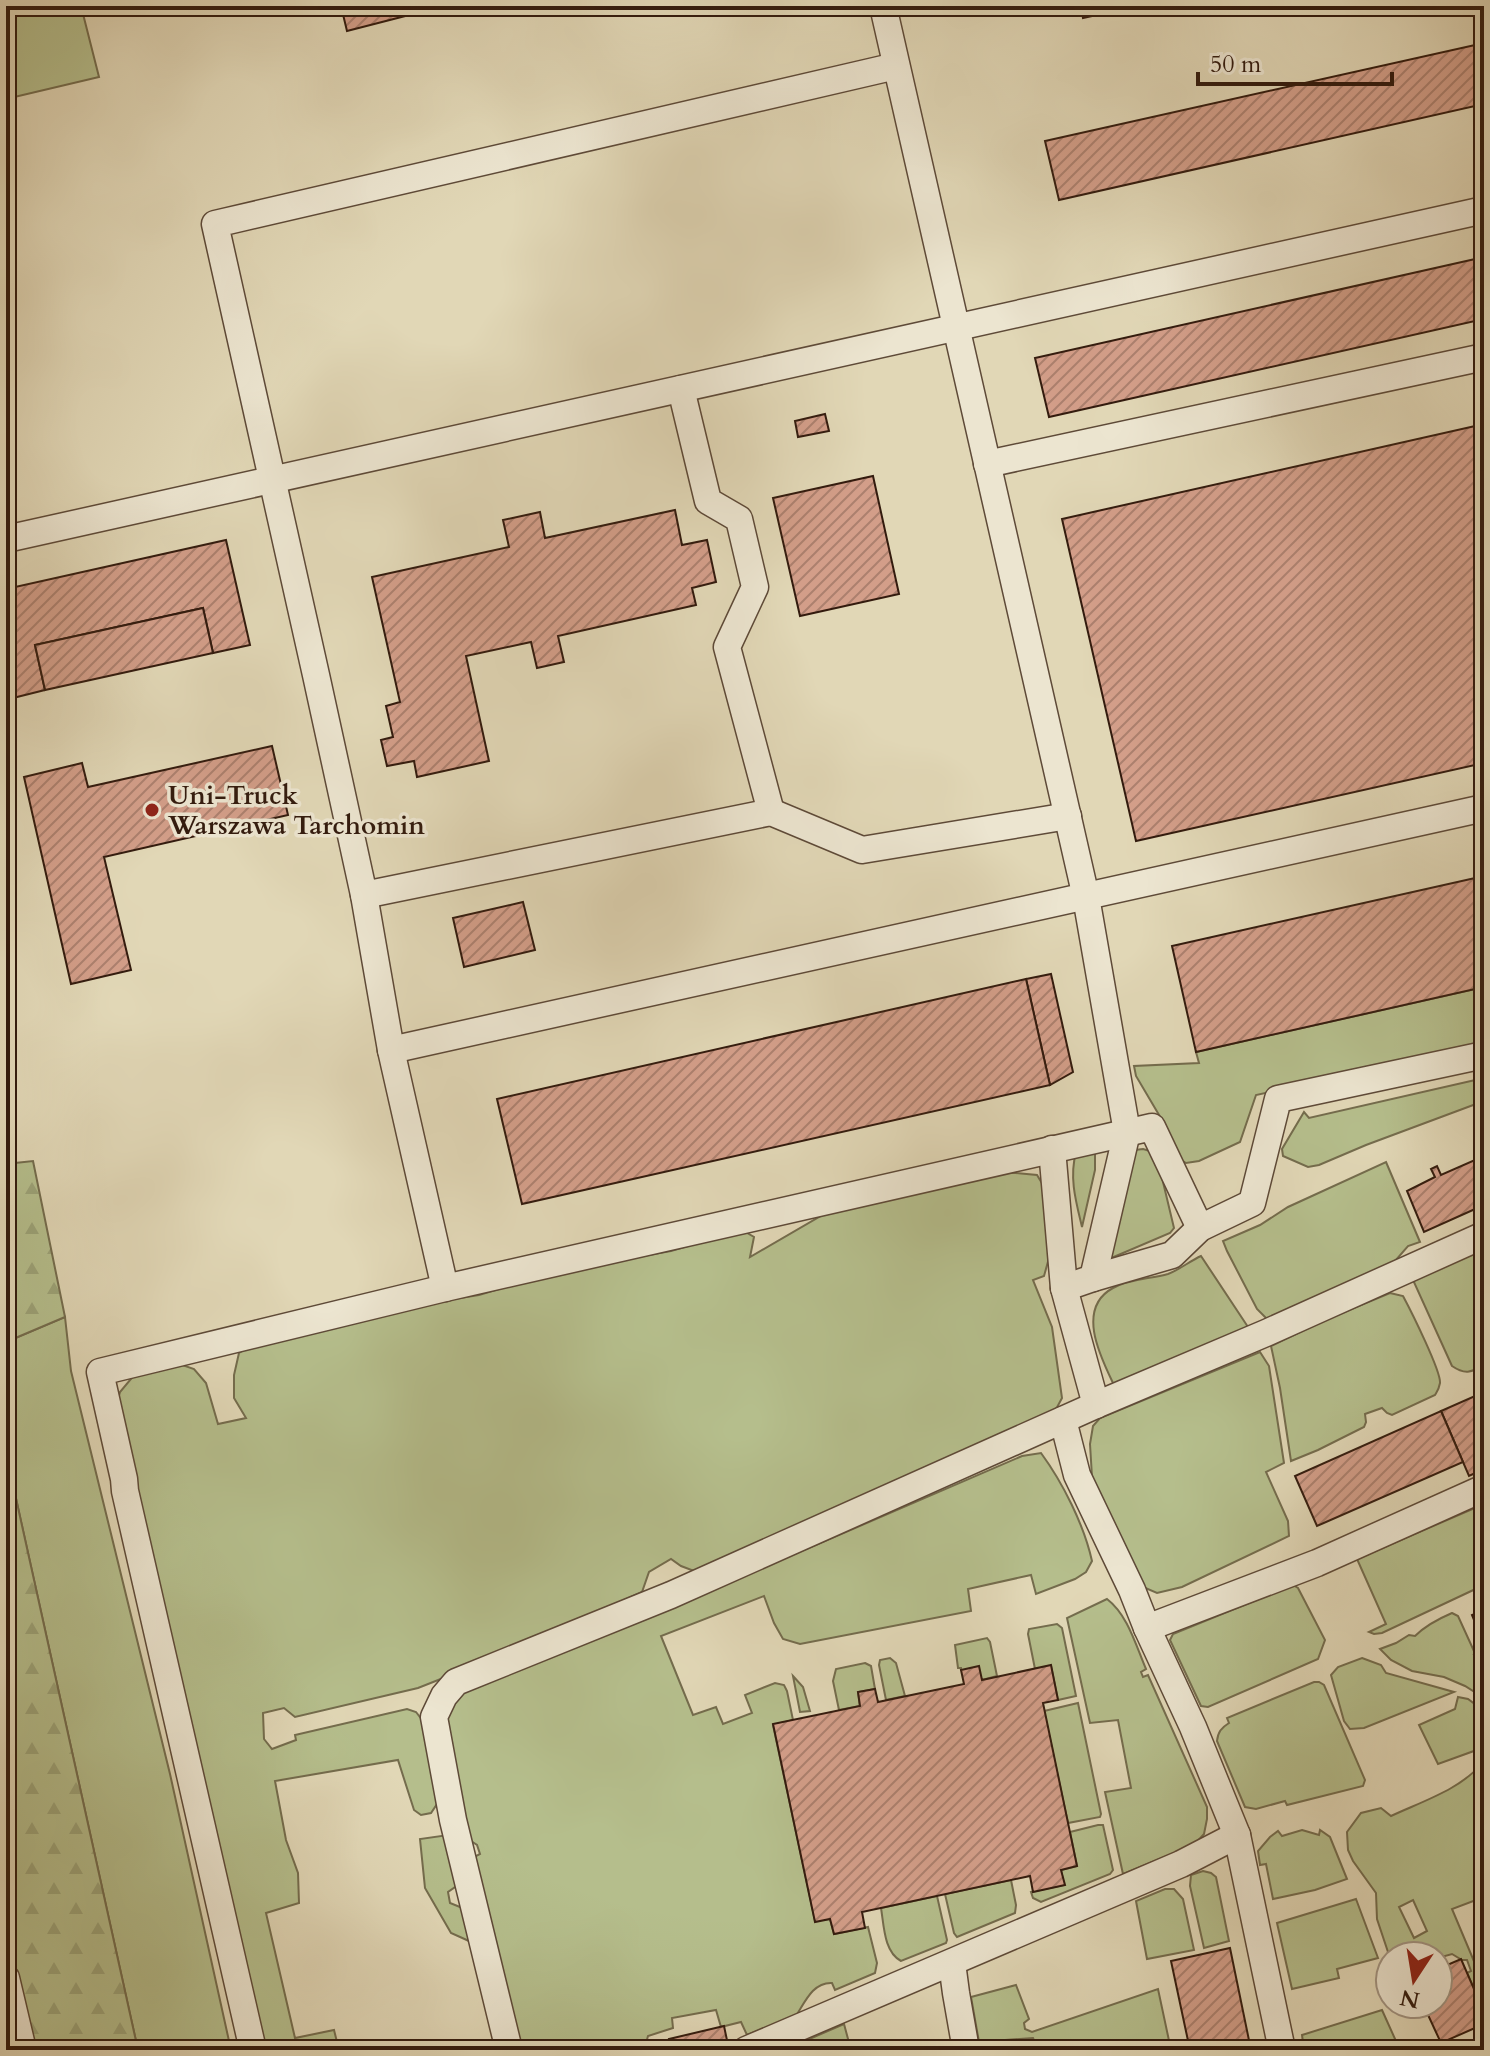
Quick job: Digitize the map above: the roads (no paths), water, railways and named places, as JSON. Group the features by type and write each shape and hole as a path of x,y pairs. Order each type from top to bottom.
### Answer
{"lane":[{"path":"883,6 1086,897 1127,1132 1093,1278"},
{"path":"445,1288 391,1050 364,895 215,224 896,66"},
{"path":"6,539 1484,210"},
{"path":"987,464 1484,357"},
{"path":"681,389 708,501 739,519 755,587 727,647 771,812"},
{"path":"391,1050 1484,808"},
{"path":"364,895 771,812 862,850 1068,816"},
{"path":"1064,1288 1172,1255 1200,1228 1252,1203 1278,1099 1484,1055"},
{"path":"253,2050 100,1372 445,1288 1152,1127 1200,1228"},
{"path":"1052,1149 1064,1288 1096,1405"},
{"path":"509,2050 453,1820 434,1717 444,1696 456,1682 671,1595 1484,1235"},
{"path":"1063,1420 1077,1475 1193,1727 1237,1835 1282,2050"},
{"path":"1147,1628 1317,1563 1484,1488"},
{"path":"746,2050 1181,1864 1237,1835"},
{"path":"952,1963 966,2050"},
{"path":"6,1978 23,2050"}],"place":[{"name":"Uni-Truck Warszawa Tarchomin","path":"152,810"}]}
